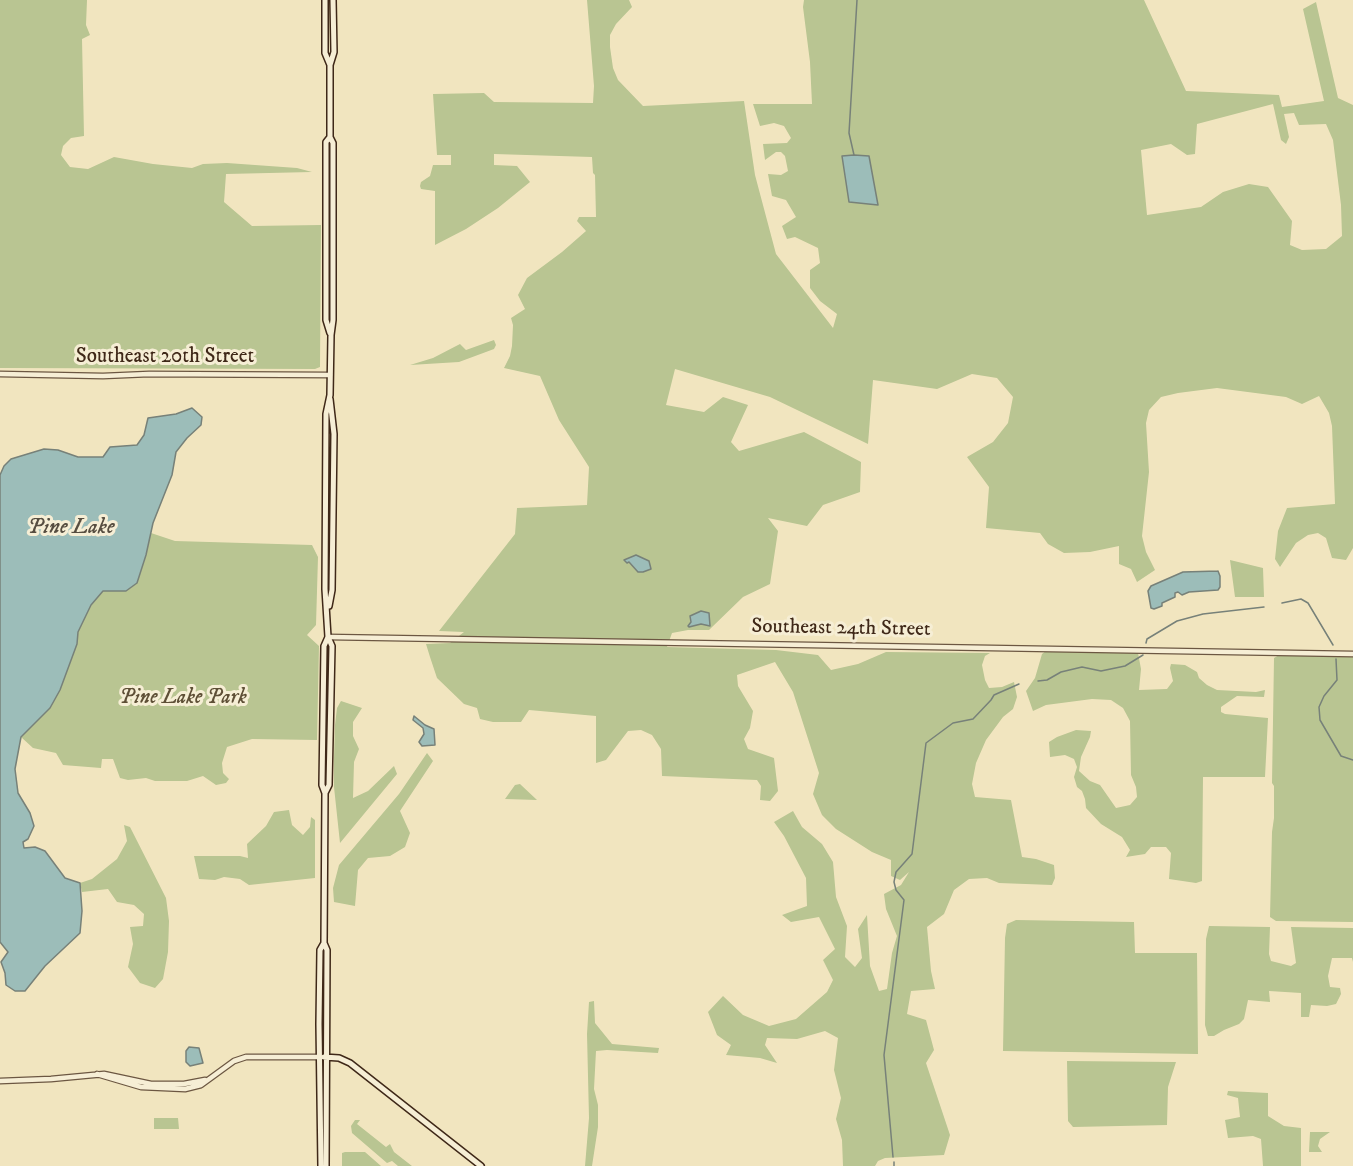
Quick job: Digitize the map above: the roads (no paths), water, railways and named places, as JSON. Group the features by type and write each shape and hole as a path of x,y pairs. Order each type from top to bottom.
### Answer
{"main road":[{"path":"325,0 325,53 330,65"},
{"path":"328,613 332,590 334,434 330,395 333,320 333,143 330,137 330,65 334,52 333,0"},
{"path":"326,1166 320,950 324,943 325,793 322,785 324,646 328,637 325,589 326,414 330,395"},
{"path":"327,480 332,507"},
{"path":"325,793 329,785 332,646 328,637"},
{"path":"323,740 330,741"},
{"path":"321,1166 322,1057"},
{"path":"322,1057 339,1058 350,1063 481,1166"}],"street":[{"name":"Southeast 20th Street","path":"0,374 330,375"},
{"name":"Southeast 24th Street","path":"328,637 1353,654"},
{"path":"0,1081 51,1080 97,1074 133,1086 160,1089 194,1087 234,1061 246,1057 322,1057"}],"water":[{"path":"842,156 869,156 878,205 849,202"},
{"name":"Pine Lake","path":"192,408 202,417 201,425 176,452 172,475 153,523 137,583 126,591 103,591 91,605 78,632 77,644 60,690 50,708 21,737 15,769 18,793 30,813 34,826 28,839 23,842 24,848 35,847 45,851 65,878 80,883 82,911 80,933 45,966 25,991 15,991 6,985 1,962 8,952 0,942 0,475 4,466 11,459 44,449 58,450 78,457 103,457 110,447 137,445 144,435 148,418 176,414"},
{"path":"636,555 649,561 651,569 638,572 624,560"},
{"path":"1218,571 1220,587 1218,590 1189,592 1182,595 1178,592 1175,593 1175,597 1162,603 1162,606 1151,608 1148,591 1151,586 1183,572"},
{"path":"701,611 709,613 710,626 701,624 689,627 690,616"},
{"path":"414,716 434,729 435,745 422,746 419,742 424,734 423,728 413,720"},
{"path":"189,1047 199,1048 203,1063 190,1066 186,1062 186,1051"}],"waterway":[{"path":"854,155 849,133 857,0"},
{"path":"1282,603 1301,599 1308,603 1333,645"},
{"path":"1146,643 1147,639 1177,621 1203,614 1264,607"},
{"path":"1038,681 1082,667 1101,671 1125,666 1143,655"},
{"path":"1336,659 1337,680 1324,696 1319,707 1320,720 1341,756 1353,760"},
{"path":"893,1157 884,1055 904,900 896,890 894,882 896,872 912,854 926,743 953,723 973,719 994,695 1019,684"}],"park label":[{"name":"Pine Lake Park","path":"183,699"}]}
